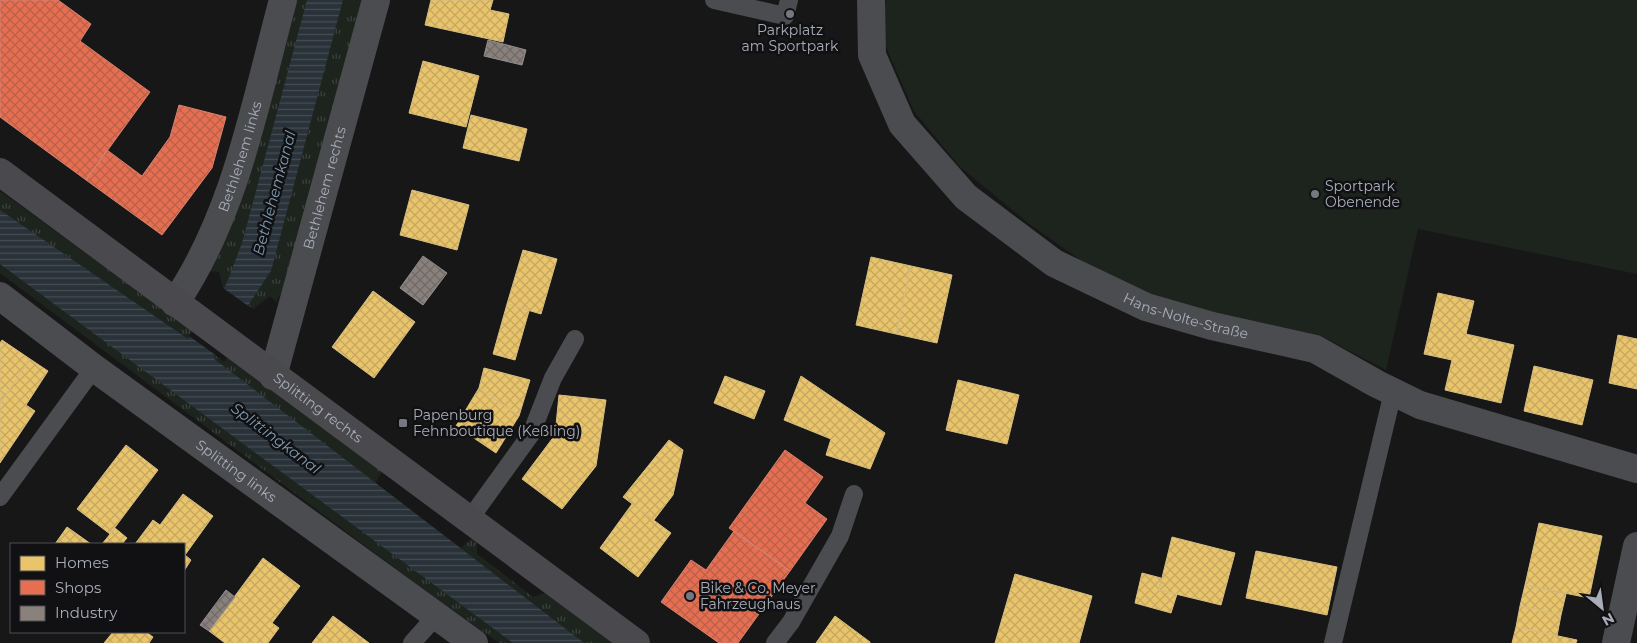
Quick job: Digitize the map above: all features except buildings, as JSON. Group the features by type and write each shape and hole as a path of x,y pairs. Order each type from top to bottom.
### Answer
{"main road":[{"name":"Splitting rechts","path":"0,172 235,348 636,643"}],"street":[{"name":"Bethlehem links","path":"175,303 207,251 235,179 283,0"},
{"name":"Bethlehem rechts","path":"273,376 376,0"},
{"name":"Hans-Nolte-Straße","path":"871,0 872,55 902,124 966,197 1054,263 1146,307 1212,326 1315,349 1420,405 1637,469"},
{"name":"Splitting links","path":"0,296 94,368 474,643"},
{"path":"1616,643 1637,546"}],"lane":[{"path":"714,0 785,16 789,0"},
{"path":"469,520 531,434 553,378 575,339"},
{"path":"0,497 94,368"},
{"path":"1333,643 1393,392"},
{"path":"775,643 791,622 840,536 854,494"},
{"path":"412,643 436,616"}],"green space":[{"path":"295,0 364,0 284,287 276,302 270,296 253,309 223,288 219,272 209,271"},
{"name":"Sportpark Obenende","path":"886,0 1637,0 1637,274 1418,229 1386,370 1323,337 1171,303 1093,269 1028,223 959,166 914,111 882,38"},
{"path":"0,191 193,331 190,336 224,362 228,357 383,470 375,483 461,548 474,536 477,539 477,554 533,597 548,592 615,643 499,643 415,583 0,273"}],"water":[{"path":"307,0 343,0 271,271 213,358 584,643 513,643 0,264 0,210 188,339 226,285 242,243"}],"pier":[{"path":"223,288 251,308 217,356 189,336"}],"place":[{"name":"Parkplatz am Sportpark","path":"790,14"},
{"name":"Sportpark Obenende","path":"1315,194"},
{"name":"Papenburg Fehnboutique (Keßling)","path":"403,423"},
{"name":"Bike & Co. Meyer Fahrzeughaus","path":"690,596"}],"water label":[{"name":"Bethlehemkanal","path":"274,193"},
{"name":"Splittingkanal","path":"276,438"}]}
